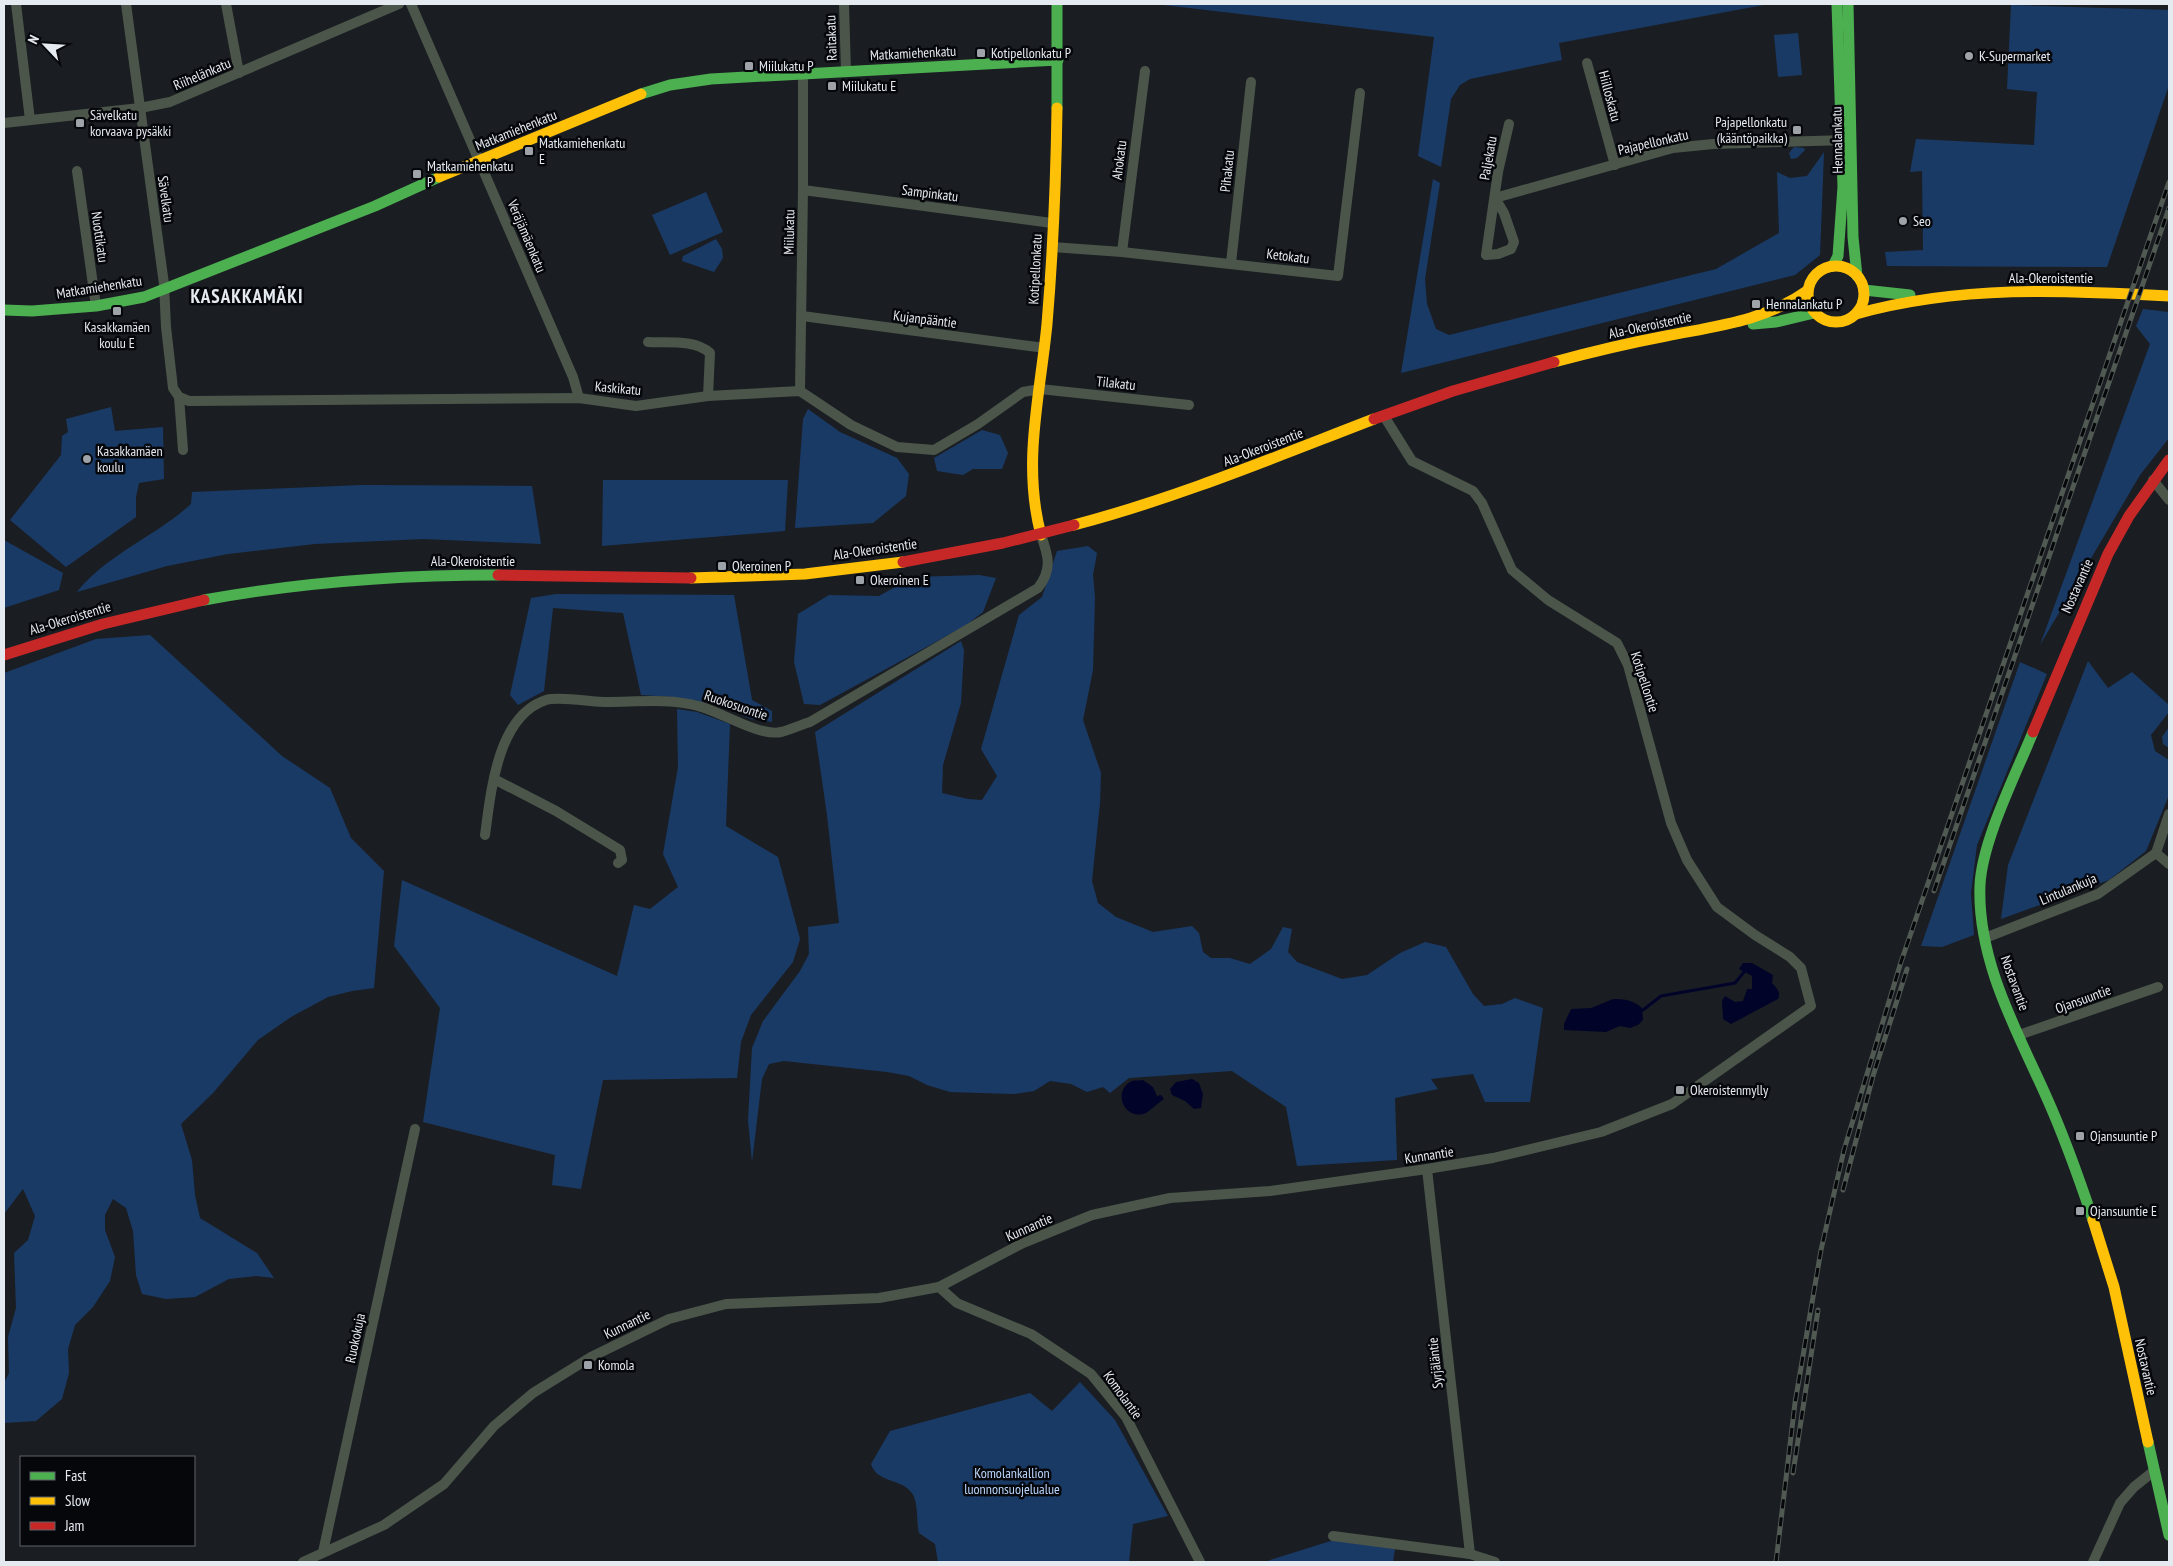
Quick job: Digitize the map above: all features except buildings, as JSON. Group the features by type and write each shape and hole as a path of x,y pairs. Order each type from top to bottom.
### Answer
{"street":[{"path":"16,4 30,120"},
{"name":"Sävelkatu","path":"126,4 164,290 173,388 178,397 183,450"},
{"path":"226,4 239,73"},
{"name":"Riihelänkatu","path":"4,123 140,108 170,102 399,4"},
{"name":"Veräjämäenkatu","path":"412,4 573,377 579,398"},
{"name":"Raitakatu","path":"844,4 846,72"},
{"name":"Kotipellonkatu","path":"1041,534 1034,513 1030,464 1045,348 1052,247 1058,60 1057,4"},
{"name":"Hennalankatu","path":"1836,4 1857,276"},
{"name":"Hennalankatu","path":"1833,266 1838,256 1842,223 1847,140 1848,4"},
{"name":"Matkamiehenkatu","path":"4,310 32,312 96,306 144,297 375,206 479,160 646,92 670,85 711,79 1058,60"},
{"name":"Hiilloskatu","path":"1587,63 1615,165"},
{"name":"Ahokatu","path":"1122,252 1144,71"},
{"name":"Miilukatu","path":"800,391 804,190 803,74"},
{"name":"Pihakatu","path":"1231,263 1251,82"},
{"name":"Ketokatu","path":"1052,247 1231,263 1338,276 1360,93"},
{"name":"Paljekatu","path":"1495,198 1514,242 1511,248 1498,254 1486,255 1495,198 1508,124"},
{"name":"Pajapellonkatu","path":"1495,198 1673,148 1713,144 1847,140"},
{"name":"Nuottikatu","path":"77,172 96,306"},
{"name":"Sampinkatu","path":"804,190 1052,223"},
{"path":"1833,266 1844,267 1857,276 1864,290 1863,303 1856,314 1848,320 1830,322 1814,313 1810,306 1807,291 1814,276 1820,271 1833,266"},
{"name":"Ala-Okeroistentie","path":"1864,290 1932,296 2043,292 2169,296"},
{"name":"Ala-Okeroistentie","path":"4,655 67,633 150,610 236,593 321,581 416,576 677,578 782,576 867,567 993,546 1173,496 1460,388 1591,352 1726,324 1773,310 1798,299 1807,291"},
{"name":"Ala-Okeroistentie","path":"1856,314 1876,307 1932,296"},
{"name":"Ala-Okeroistentie","path":"1726,324 1776,322 1814,313"},
{"name":"Kujanpääntie","path":"802,316 1045,348"},
{"path":"648,342 684,344 704,348 710,353 708,396"},
{"path":"800,391 851,425 897,447 934,450 978,424 1023,392 1040,388"},
{"name":"Tilakatu","path":"1040,388 1189,405"},
{"name":"Kaskikatu","path":"178,397 189,401 579,398 636,406 708,396 800,391"},
{"name":"Kotipellontie","path":"1384,416 1412,461 1473,490 1482,503 1512,570 1548,600 1617,643 1628,665 1671,823 1687,860 1717,907 1790,957 1801,968 1811,1006"},
{"name":"Nostavantie","path":"2169,460 2128,516 2108,554 2066,649 1996,822 1986,852 1980,884 1981,912 1985,938 1994,974 2058,1124 2088,1202 2111,1278 2169,1535"},
{"path":"2153,480 2169,500"},
{"name":"Ruokosuontie","path":"485,835 494,779 506,737 517,720 528,708 547,699 678,703 699,706 765,731 780,732 810,722 1038,588 1046,579 1048,566 1047,554 1041,534"},
{"path":"494,779 556,811 620,850 622,860 618,864"},
{"path":"2169,814 2156,852 2169,864"},
{"name":"Lintulankuja","path":"1985,938 2098,894 2156,852"},
{"name":"Ojansuuntie","path":"2019,1035 2158,987"},
{"name":"Kunnantie","path":"303,1562 384,1526 444,1484 494,1426 533,1393 591,1357 669,1319 726,1304 879,1298 939,1287 1023,1243 1092,1215 1170,1198 1270,1191 1427,1169 1493,1158 1601,1132 1672,1104 1811,1006"},
{"name":"Ruokokuja","path":"323,1552 415,1129"},
{"name":"Syrjäläntie","path":"1427,1169 1470,1554"},
{"name":"Komolantie","path":"939,1287 957,1303 1031,1334 1091,1374 1126,1417 1200,1562"},
{"path":"2093,1562 2120,1503 2134,1487 2154,1471"},
{"path":"1333,1536 1470,1554 1495,1562"}],"green space":[{"path":"1155,4 1769,4 1559,43 1562,60 1470,79 1460,85 1451,99 1441,167 1418,156 1434,37"},
{"path":"2011,5 2169,10 2169,85 2107,267 1887,266 1885,252 1923,250 1922,171 1910,172 1916,139 2034,145 2037,92 2007,89"},
{"path":"1798,33 1802,75 1778,77 1774,35"},
{"path":"1794,147 1804,148 1805,150 1797,158 1791,159 1789,153"},
{"path":"1824,152 1820,255 1795,275 1401,373 1433,179 1440,183 1425,279 1427,304 1436,329 1449,335 1716,269 1779,233 1777,172 1790,178 1807,176"},
{"path":"706,192 723,232 670,255 652,215"},
{"path":"716,239 722,249 723,258 714,272 682,261 683,256"},
{"path":"2143,309 2169,312 2169,438 2140,475 2040,645 2150,344 2136,326"},
{"path":"111,407 115,431 163,427 164,479 139,483 136,497 136,517 66,567 10,520 61,455 62,436 68,432 66,419"},
{"path":"808,409 840,432 897,458 909,474 906,496 873,523 795,528 803,419"},
{"path":"982,430 1000,435 1008,453 1002,469 973,469 963,475 937,471 934,458"},
{"path":"603,480 788,480 785,531 602,546"},
{"path":"362,485 532,486 541,544 423,539 315,544 228,554 167,566 77,592 102,567 191,504 192,492"},
{"path":"4,540 63,573 59,590 4,608"},
{"path":"1088,546 1097,553 1093,575 1095,597 1093,670 1083,720 1101,773 1092,881 1098,903 1116,917 1153,932 1192,926 1199,933 1203,952 1211,958 1230,958 1250,964 1271,949 1283,927 1292,929 1288,952 1297,962 1342,979 1367,975 1400,953 1425,942 1446,947 1473,994 1484,1006 1502,1004 1515,998 1543,1008 1530,1102 1485,1102 1473,1074 1431,1079 1438,1089 1395,1098 1397,1160 1297,1166 1286,1107 1232,1071 1129,1078 1110,1093 1103,1087 1087,1092 1071,1084 1050,1081 1034,1091 1014,1094 950,1092 927,1085 909,1076 784,1061 769,1064 762,1079 752,1162 748,1120 752,1048 763,1021 800,971 809,954 808,927 839,923 827,815 815,732 961,641 964,650 961,703 943,765 942,793 982,800 997,776 981,749 1019,615 1042,597 1057,551"},
{"path":"979,575 996,578 983,612 965,626 820,705 804,704 794,662 798,614 829,595 879,596 913,577"},
{"path":"556,594 734,595 752,700 772,711 772,722 751,719 717,704 672,697 641,695 623,613 553,608 544,691 518,705 510,695 531,598"},
{"path":"150,635 282,756 330,788 351,838 384,871 374,988 328,997 291,1017 258,1040 213,1093 181,1124 192,1160 195,1195 200,1218 257,1253 274,1278 256,1276 229,1279 195,1297 166,1299 142,1294 136,1275 133,1231 126,1208 113,1199 105,1215 105,1230 115,1257 110,1281 93,1307 75,1325 68,1349 69,1373 62,1399 36,1421 4,1423 4,1383 9,1373 8,1337 16,1308 14,1253 28,1240 35,1216 23,1189 4,1214 4,673 96,639"},
{"path":"2088,661 2108,688 2132,672 2169,705 2169,712 2151,735 2155,751 2169,760 2169,795 2146,851 2109,880 2001,919 2008,865"},
{"path":"2020,662 2047,674 1977,845 1971,893 1974,935 1942,947 1921,946"},
{"path":"677,709 697,712 730,724 726,826 778,857 800,939 793,962 751,1015 741,1042 737,1078 603,1080 581,1189 552,1185 555,1155 423,1122 440,1008 394,946 402,880 617,976 634,905 650,909 678,887 663,854 678,767"},
{"path":"2169,727 2169,748 2163,744 2162,737"},
{"name":"Komolankallion luonnonsuojelualue","path":"1080,1382 1115,1420 1168,1516 1133,1524 1129,1562 938,1562 935,1544 919,1533 914,1496 901,1484 883,1478 874,1470 871,1464 890,1431 1030,1393 1052,1411"},
{"path":"1334,1540 1395,1549 1393,1562 1264,1562"}],"shaded area":[{"path":"1743,963 1752,963 1773,975 1772,983 1778,990 1779,996 1778,999 1731,1024 1723,1019 1722,1001 1725,996 1735,1002 1743,1001 1747,989 1752,989 1752,976 1739,969"},
{"path":"1613,999 1629,1000 1639,1005 1642,1008 1643,1020 1638,1025 1630,1028 1620,1026 1606,1032 1564,1030 1564,1024 1571,1009 1591,1008"},
{"path":"1192,1079 1199,1083 1203,1094 1201,1108 1194,1109 1185,1101 1172,1095 1170,1089 1176,1082"},
{"path":"1143,1080 1153,1087 1157,1096 1161,1095 1164,1099 1146,1113 1139,1115 1132,1113 1123,1104 1122,1091 1132,1081"}],"waterway":[{"path":"1643,1010 1661,996 1735,983 1744,972"}],"railway":[{"path":"1776,1562 1795,1403 1821,1250 1844,1150 1901,962 2169,182"},
{"path":"1934,891 2169,208"},
{"path":"1843,1190 1873,1076 1907,969"},
{"path":"1793,1473 1818,1310"}],"traffic: fast":[{"path":"1057,4 1057,108"},
{"path":"1833,266 1838,256 1843,187 1837,4"},
{"path":"1848,4 1853,237 1857,276"},
{"path":"641,94 670,85 711,79 1058,60"},
{"path":"4,310 32,311 96,306 144,297 375,206 439,177"},
{"path":"1864,290 1910,295"},
{"path":"1753,324 1776,322 1814,313"},
{"path":"204,600 314,584 424,576 498,575"},
{"path":"2033,732 1993,828 1987,848 1980,885 1981,913 1985,940 2001,994 2059,1126 2093,1220"},
{"path":"2148,1442 2169,1535"}],"traffic: slow":[{"path":"439,177 641,94"},
{"path":"1041,535 1033,482 1034,429 1049,297 1054,216 1057,108"},
{"path":"1830,266 1842,266 1856,274 1864,288 1864,294 1862,305 1856,314 1842,322 1830,322 1820,317 1813,310 1808,300 1808,288 1813,278 1820,271 1830,266"},
{"path":"1554,362 1596,351 1740,321 1774,309 1807,291"},
{"path":"1856,314 1934,298 1973,294 2051,291 2169,296"},
{"path":"1074,525 1188,490 1374,419"},
{"path":"691,578 805,574 903,562"},
{"path":"2093,1220 2114,1287 2148,1442"}],"traffic: jam":[{"path":"1374,419 1453,391 1554,362"},
{"path":"2033,732 2108,554 2129,516 2169,460"},
{"path":"903,562 1003,543 1074,525"},
{"path":"498,575 691,578"},
{"path":"4,655 103,624 204,600"}],"place":[{"name":"Kotipellonkatu P","path":"981,53"},
{"name":"K-Supermarket","path":"1969,56"},
{"name":"Miilukatu P","path":"749,66"},
{"name":"Miilukatu E","path":"832,86"},
{"name":"Sävelkatu korvaava pysäkki","path":"80,123"},
{"name":"Pajapellonkatu (kääntöpaikka)","path":"1797,130"},
{"name":"Matkamiehenkatu E","path":"529,151"},
{"name":"Matkamiehenkatu P","path":"417,174"},
{"name":"Seo","path":"1903,221"},
{"name":"Hennalankatu P","path":"1756,304"},
{"name":"Kasakkamäen koulu E","path":"117,311"},
{"name":"Kasakkamäen koulu","path":"87,459"},
{"name":"Okeroinen P","path":"722,566"},
{"name":"Okeroinen E","path":"860,580"},
{"name":"Okeroistenmylly","path":"1680,1090"},
{"name":"Ojansuuntie P","path":"2080,1136"},
{"name":"Ojansuuntie E","path":"2080,1211"},
{"name":"Komola","path":"588,1365"}],"district":[{"name":"KASAKKAMÄKI","path":"247,296"}]}
